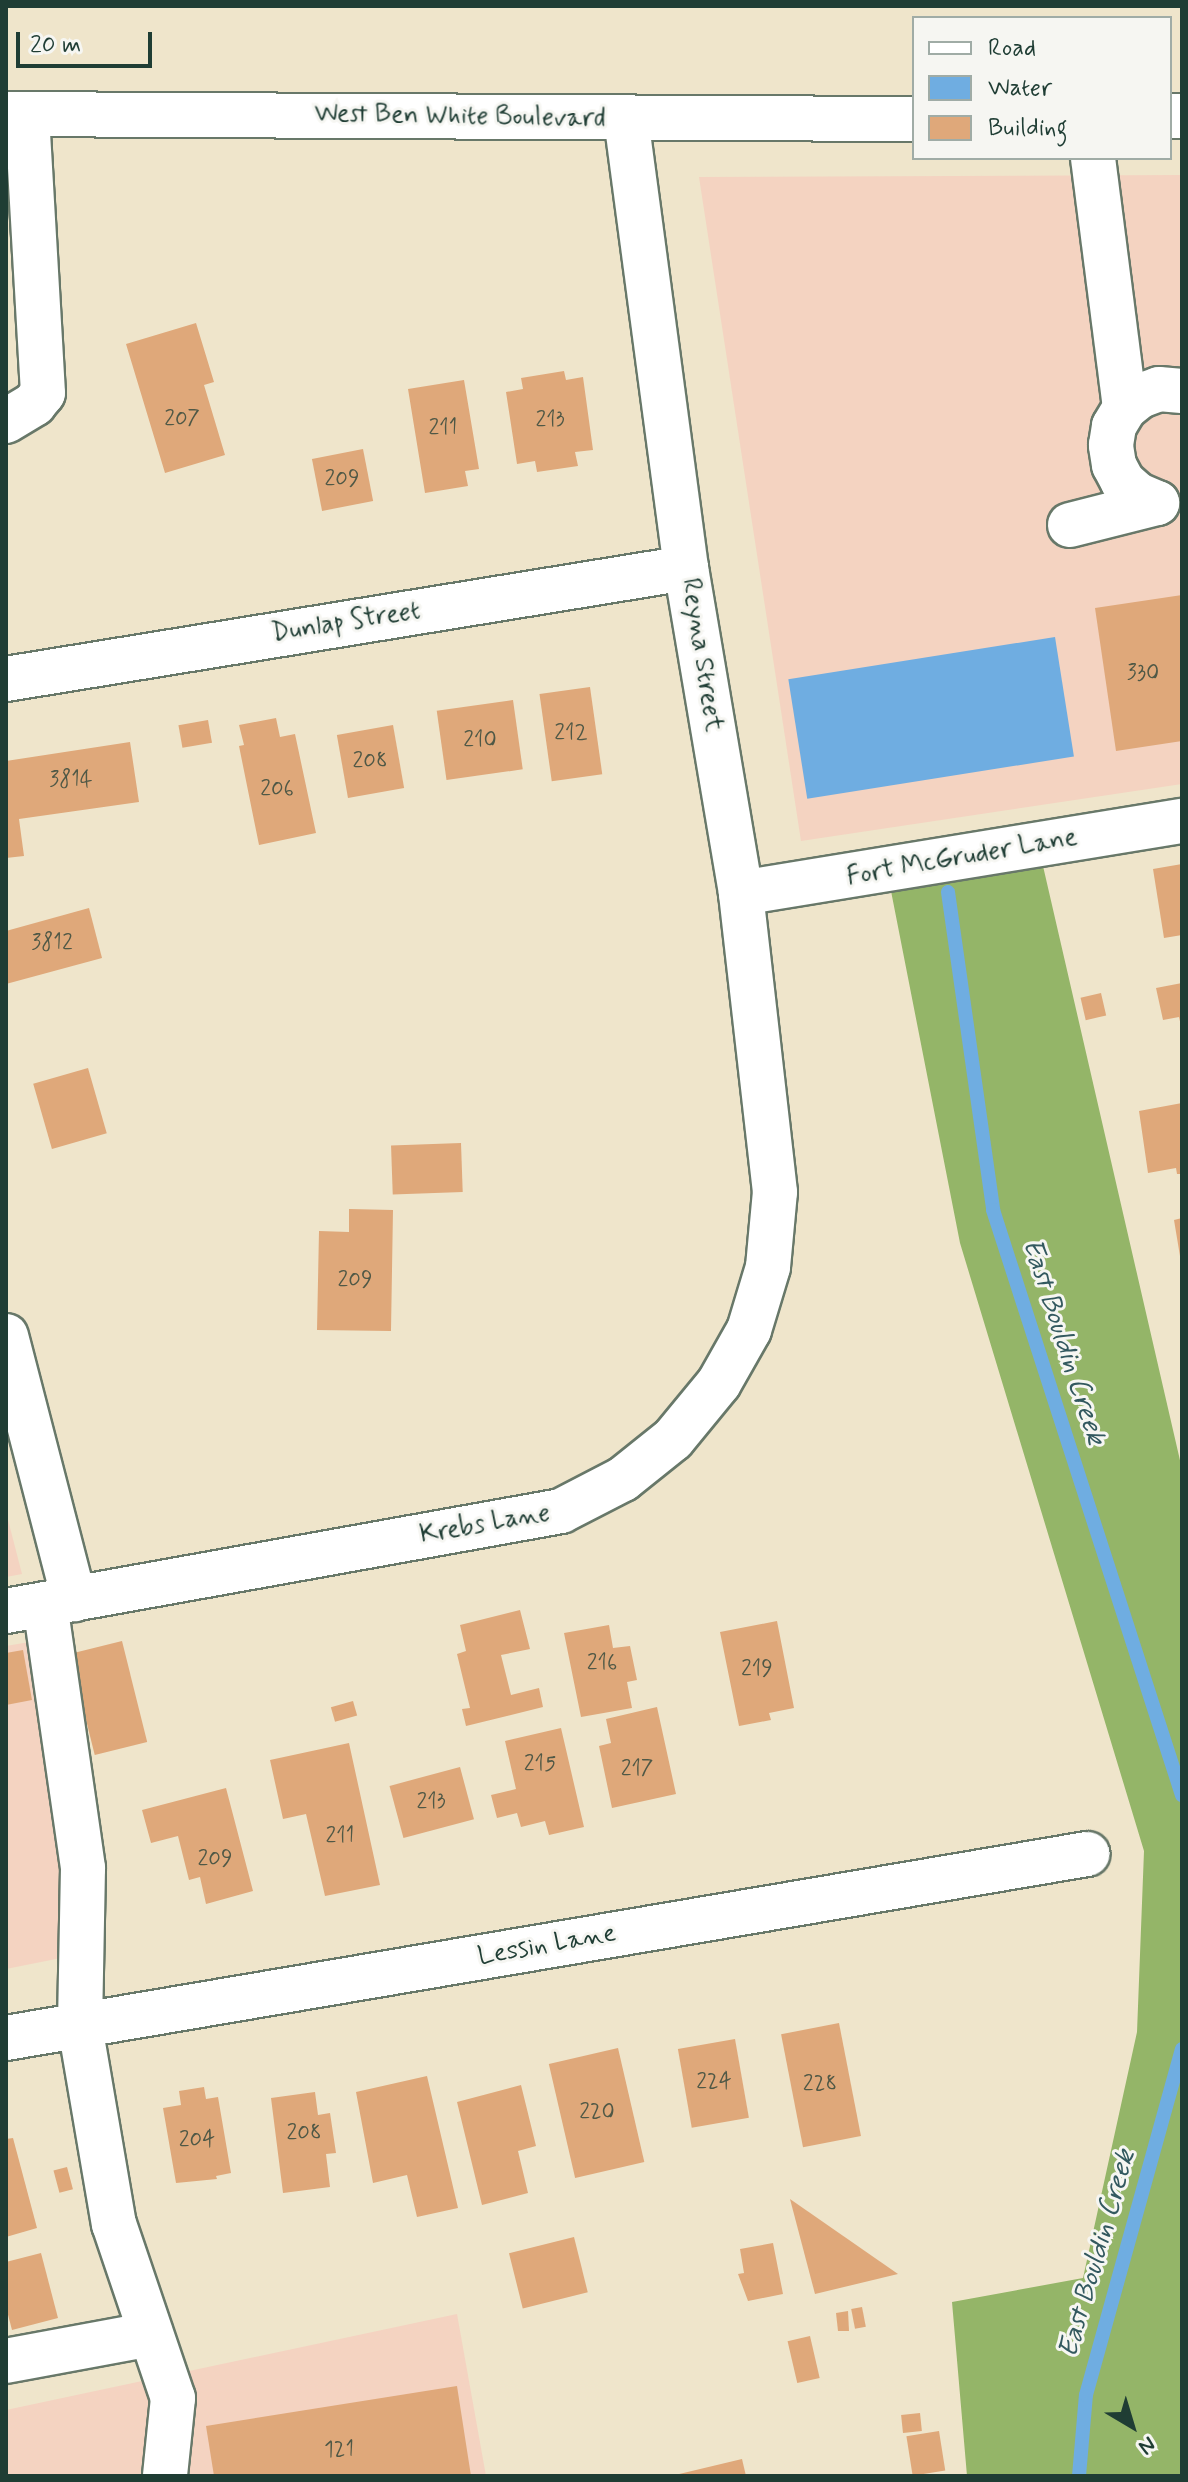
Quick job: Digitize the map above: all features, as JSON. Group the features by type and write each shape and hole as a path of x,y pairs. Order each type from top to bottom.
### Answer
{"street":[{"name":"West Ben White Boulevard","path":"16,114 912,119"},
{"path":"6,421 34,404 43,393 16,114"},
{"name":"Reyna Street","path":"626,118 686,568 741,893 775,1192"},
{"path":"1093,160 1125,408"},
{"path":"1070,525 1157,503 1138,495 1123,482 1114,465 1111,445 1114,426 1125,408 1140,396 1159,389 1182,391"},
{"name":"Dunlap Street","path":"6,679 686,568"},
{"name":"Fort McGruder Lane","path":"741,893 1182,821"},
{"name":"Krebs Lane","path":"42,1604 561,1511 623,1479 673,1439 719,1383 749,1330 768,1267 775,1192"},
{"path":"6,1336 42,1604 83,1868 80,2026 114,2224 173,2398 165,2476"},
{"name":"Lessin Lane","path":"6,2038 1087,1854"},
{"path":"6,2361 151,2334"}],"shaded area":[{"path":"1182,175 1182,784 801,841 699,177"},
{"path":"6,1512 22,1574 6,1577"},
{"path":"35,1641 71,1956 6,1969 6,1646"},
{"path":"457,2314 486,2476 6,2476 6,2410"}],"green space":[{"path":"1043,866 1182,1469 1182,2476 967,2476 952,2302 1083,2278 1137,2032 1144,1851 960,1243 891,891"}],"water":[{"path":"1055,637 1074,757 807,799 788,679"}],"building":[{"path":"196,323 214,382 204,385 225,455 165,473 126,344"},
{"path":"564,371 566,380 583,377 593,450 575,452 578,466 537,472 535,461 517,464 506,392 523,389 521,378"},
{"path":"464,380 479,469 465,471 468,486 425,493 408,389"},
{"path":"363,449 373,501 322,511 312,459"},
{"path":"1182,595 1182,741 1116,751 1095,608"},
{"path":"590,687 602,774 552,781 539,694"},
{"path":"513,700 523,769 446,780 437,711"},
{"path":"276,718 280,737 295,734 316,833 259,845 239,746 244,745 239,725"},
{"path":"208,720 212,743 182,748 178,725"},
{"path":"393,725 404,788 348,798 337,735"},
{"path":"130,742 139,802 19,819 24,856 6,858 6,761"},
{"path":"1182,864 1182,935 1164,938 1153,869"},
{"path":"89,908 102,958 6,984 6,931"},
{"path":"1182,983 1181,1026 1179,1017 1163,1020 1156,988"},
{"path":"1101,993 1106,1015 1086,1020 1081,998"},
{"path":"88,1068 107,1133 52,1149 33,1084"},
{"path":"1182,1103 1182,1174 1177,1174 1176,1168 1148,1173 1139,1111"},
{"path":"461,1143 463,1192 393,1194 391,1145"},
{"path":"349,1209 393,1210 391,1331 317,1330 319,1231 349,1232"},
{"path":"1182,1218 1182,1256 1180,1256 1174,1220"},
{"path":"520,1610 530,1649 501,1655 511,1695 539,1688 543,1707 466,1726 462,1709 470,1708 457,1654 466,1651 460,1625"},
{"path":"777,1621 794,1708 769,1713 771,1720 739,1726 720,1632"},
{"path":"609,1625 613,1648 630,1646 637,1680 627,1682 632,1708 581,1717 564,1633"},
{"path":"122,1641 147,1742 95,1755 70,1654"},
{"path":"23,1650 32,1700 6,1705 6,1653"},
{"path":"353,1701 357,1715 335,1722 331,1707"},
{"path":"657,1707 676,1794 612,1808 599,1746 611,1743 606,1719"},
{"path":"561,1728 584,1827 549,1835 545,1821 521,1827 517,1813 497,1818 491,1795 516,1789 505,1741"},
{"path":"349,1743 380,1885 325,1896 306,1814 283,1819 270,1760"},
{"path":"460,1767 474,1819 403,1838 389,1786"},
{"path":"226,1788 253,1891 206,1904 200,1877 189,1880 178,1836 151,1843 142,1810"},
{"path":"839,2023 861,2136 803,2147 781,2034"},
{"path":"735,2039 749,2118 692,2128 678,2049"},
{"path":"618,2048 644,2162 575,2178 549,2064"},
{"path":"427,2076 458,2208 417,2217 407,2175 373,2183 356,2092"},
{"path":"521,2085 536,2146 518,2151 528,2193 482,2205 457,2102"},
{"path":"204,2087 206,2099 218,2097 231,2173 216,2176 217,2179 176,2183 163,2108 181,2105 179,2091"},
{"path":"315,2092 318,2115 330,2113 336,2153 326,2154 330,2187 283,2193 271,2098"},
{"path":"13,2138 37,2228 6,2237 6,2139"},
{"path":"67,2167 73,2189 59,2193 53,2171"},
{"path":"790,2199 898,2274 815,2294"},
{"path":"574,2237 588,2292 523,2309 509,2253"},
{"path":"773,2243 783,2294 748,2301 738,2274 744,2273 740,2249"},
{"path":"41,2253 58,2318 12,2330 6,2307 6,2262"},
{"path":"862,2307 866,2327 855,2329 851,2309"},
{"path":"848,2311 849,2331 838,2331 836,2313"},
{"path":"810,2336 820,2378 797,2383 788,2341"},
{"path":"457,2386 471,2476 214,2476 206,2426"},
{"path":"920,2413 922,2431 903,2433 901,2415"},
{"path":"939,2431 945,2471 913,2476 906,2436"},
{"path":"742,2459 746,2476 675,2476 675,2475"}],"waterway":[{"name":"East Bouldin Creek","path":"948,892 993,1210 1182,1795"},
{"name":"East Bouldin Creek","path":"1079,2476 1086,2395 1182,2049"}]}
